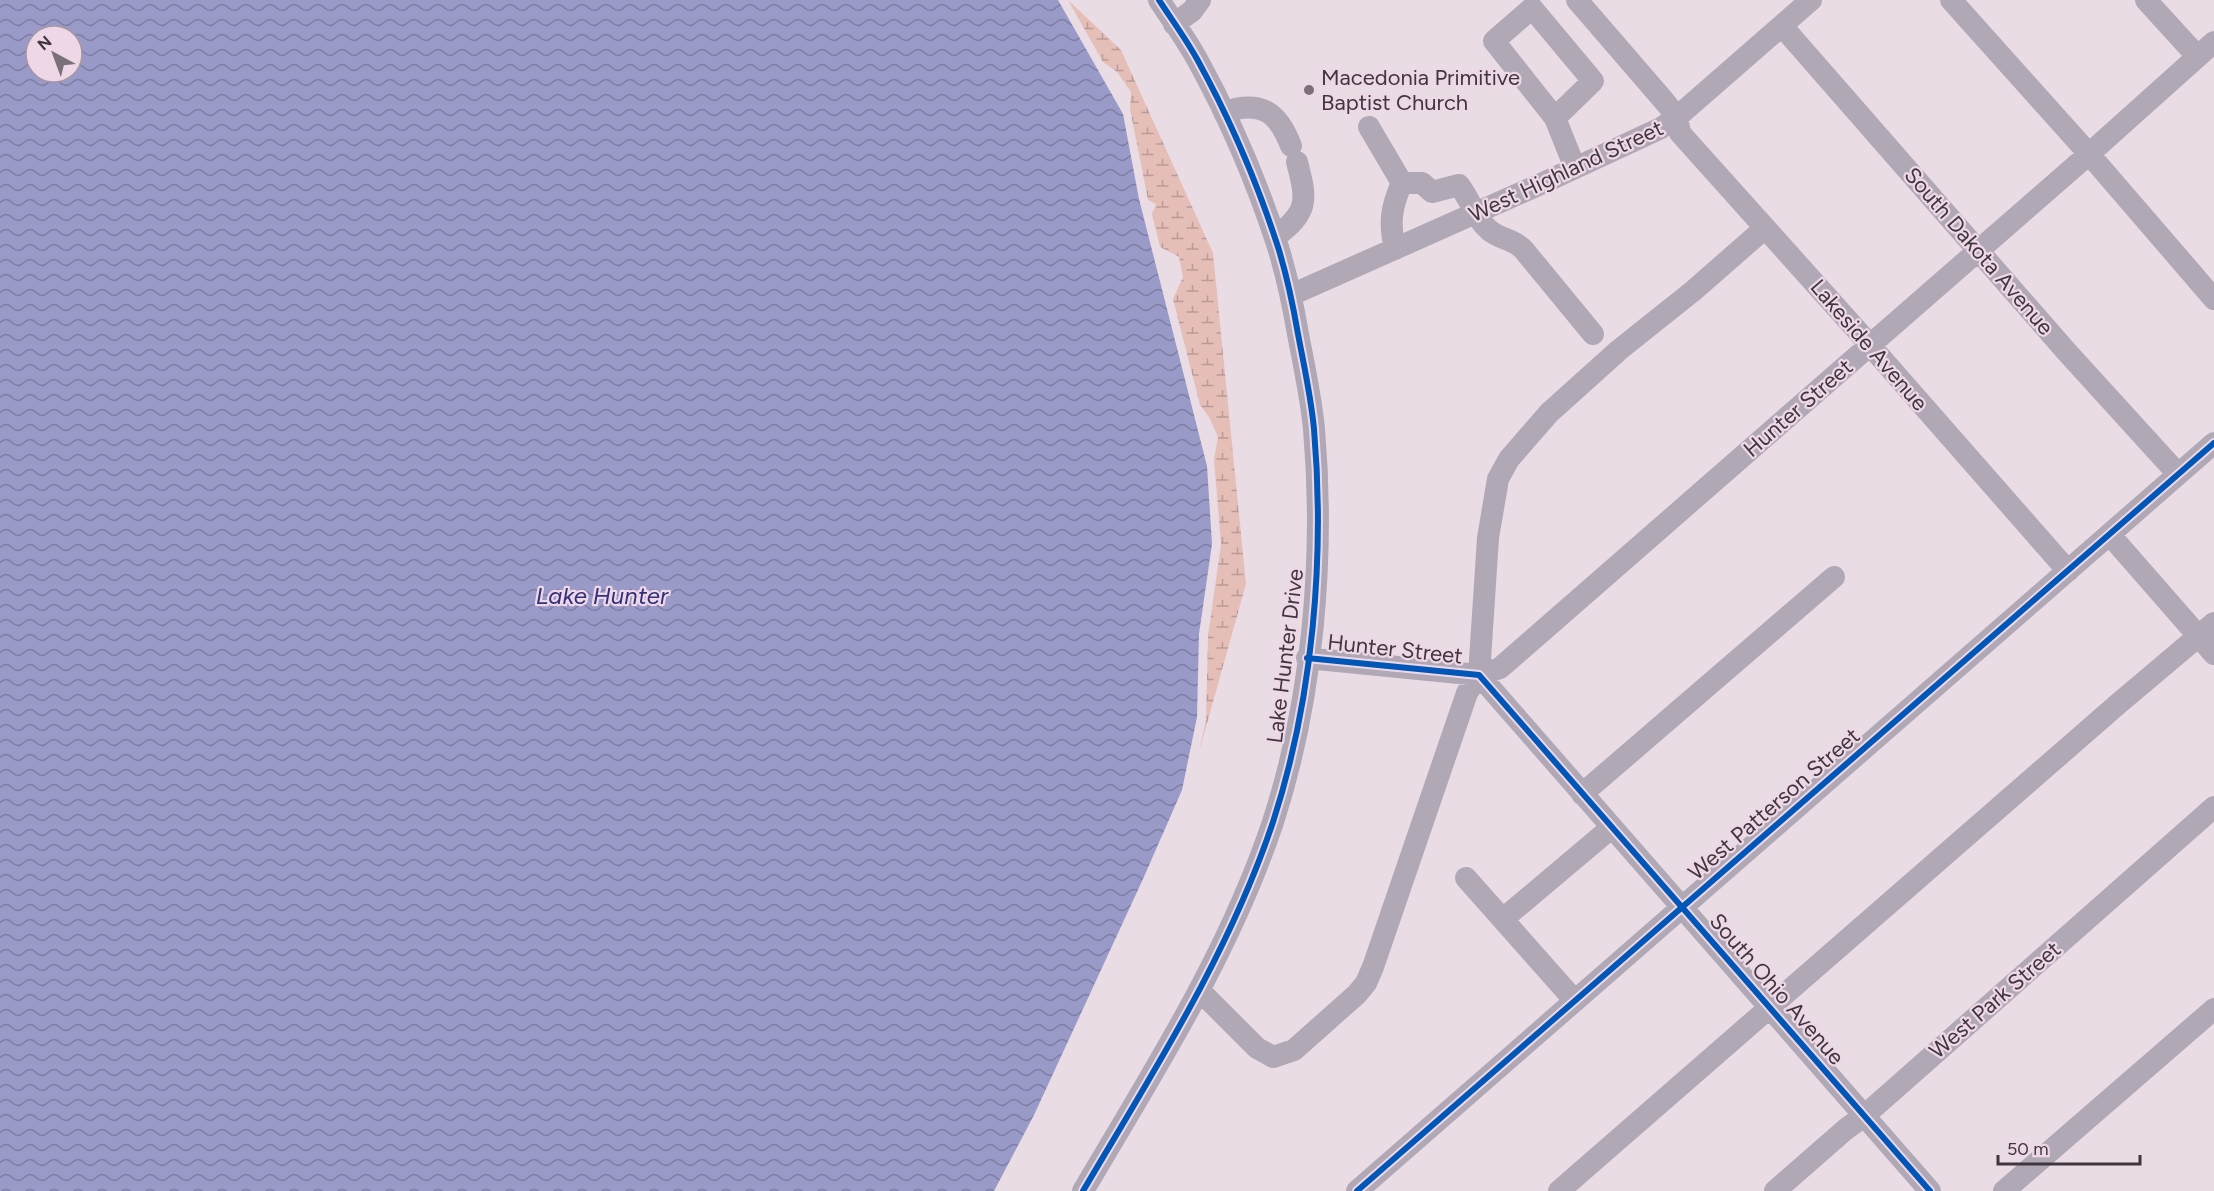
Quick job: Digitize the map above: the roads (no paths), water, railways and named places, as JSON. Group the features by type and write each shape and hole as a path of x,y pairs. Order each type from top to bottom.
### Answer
{"street":[{"name":"Lake Hunter Drive","path":"1083,1191 1199,990 1239,908 1273,821 1288,767 1300,710 1314,611 1317,526 1314,429 1291,295 1275,237 1250,169 1196,58 1159,0"},
{"path":"1174,24 1192,12 1200,0"},
{"name":"Lakeside Avenue","path":"1577,0 1677,117 1680,133 2068,571"},
{"name":"West Highland Street","path":"1291,295 1661,128 1677,117 1811,0"},
{"path":"1951,0 2089,154 2214,299"},
{"path":"2146,0 2206,49"},
{"path":"1555,118 1593,81 1532,8 1494,41 1555,118 1575,168"},
{"name":"South Dakota Avenue","path":"1782,26 2066,351 2178,474"},
{"name":"Hunter Street","path":"1307,658 1479,675 1500,668 2089,154 2206,49"},
{"path":"1224,112 1241,106 1253,106 1277,117 1294,154 1304,188 1303,203 1299,214 1290,225 1275,237"},
{"path":"1369,127 1402,183"},
{"path":"1402,183 1422,183 1432,192 1459,185 1484,224 1493,233 1512,240 1523,249 1593,334"},
{"path":"1395,249 1390,229 1392,210 1402,183"},
{"path":"1199,990 1257,1048 1273,1057 1294,1050 1357,994 1366,983 1467,693 1479,675 1488,538 1498,479 1509,459 1550,413 1601,366 1693,291 1765,228"},
{"name":"West Patterson Street","path":"1358,1191 2214,443"},
{"path":"2110,535 2206,630 2214,654"},
{"path":"1582,794 1834,577"},
{"path":"1559,1191 2206,630"},
{"name":"South Ohio Avenue","path":"1479,675 1930,1191"},
{"name":"West Park Street","path":"1775,1191 1864,1116 2214,807"},
{"path":"1503,919 1611,828"},
{"path":"1466,878 1575,1001"},
{"path":"2004,1191 2214,1009"}],"water":[{"name":"Lake Hunter","path":"0,0 1058,0 1123,114 1139,199 1207,466 1212,544 1199,634 1197,717 1182,790 1034,1115 994,1191 0,1191"}],"place":[{"name":"Macedonia Primitive Baptist Church","path":"1309,90"}]}
